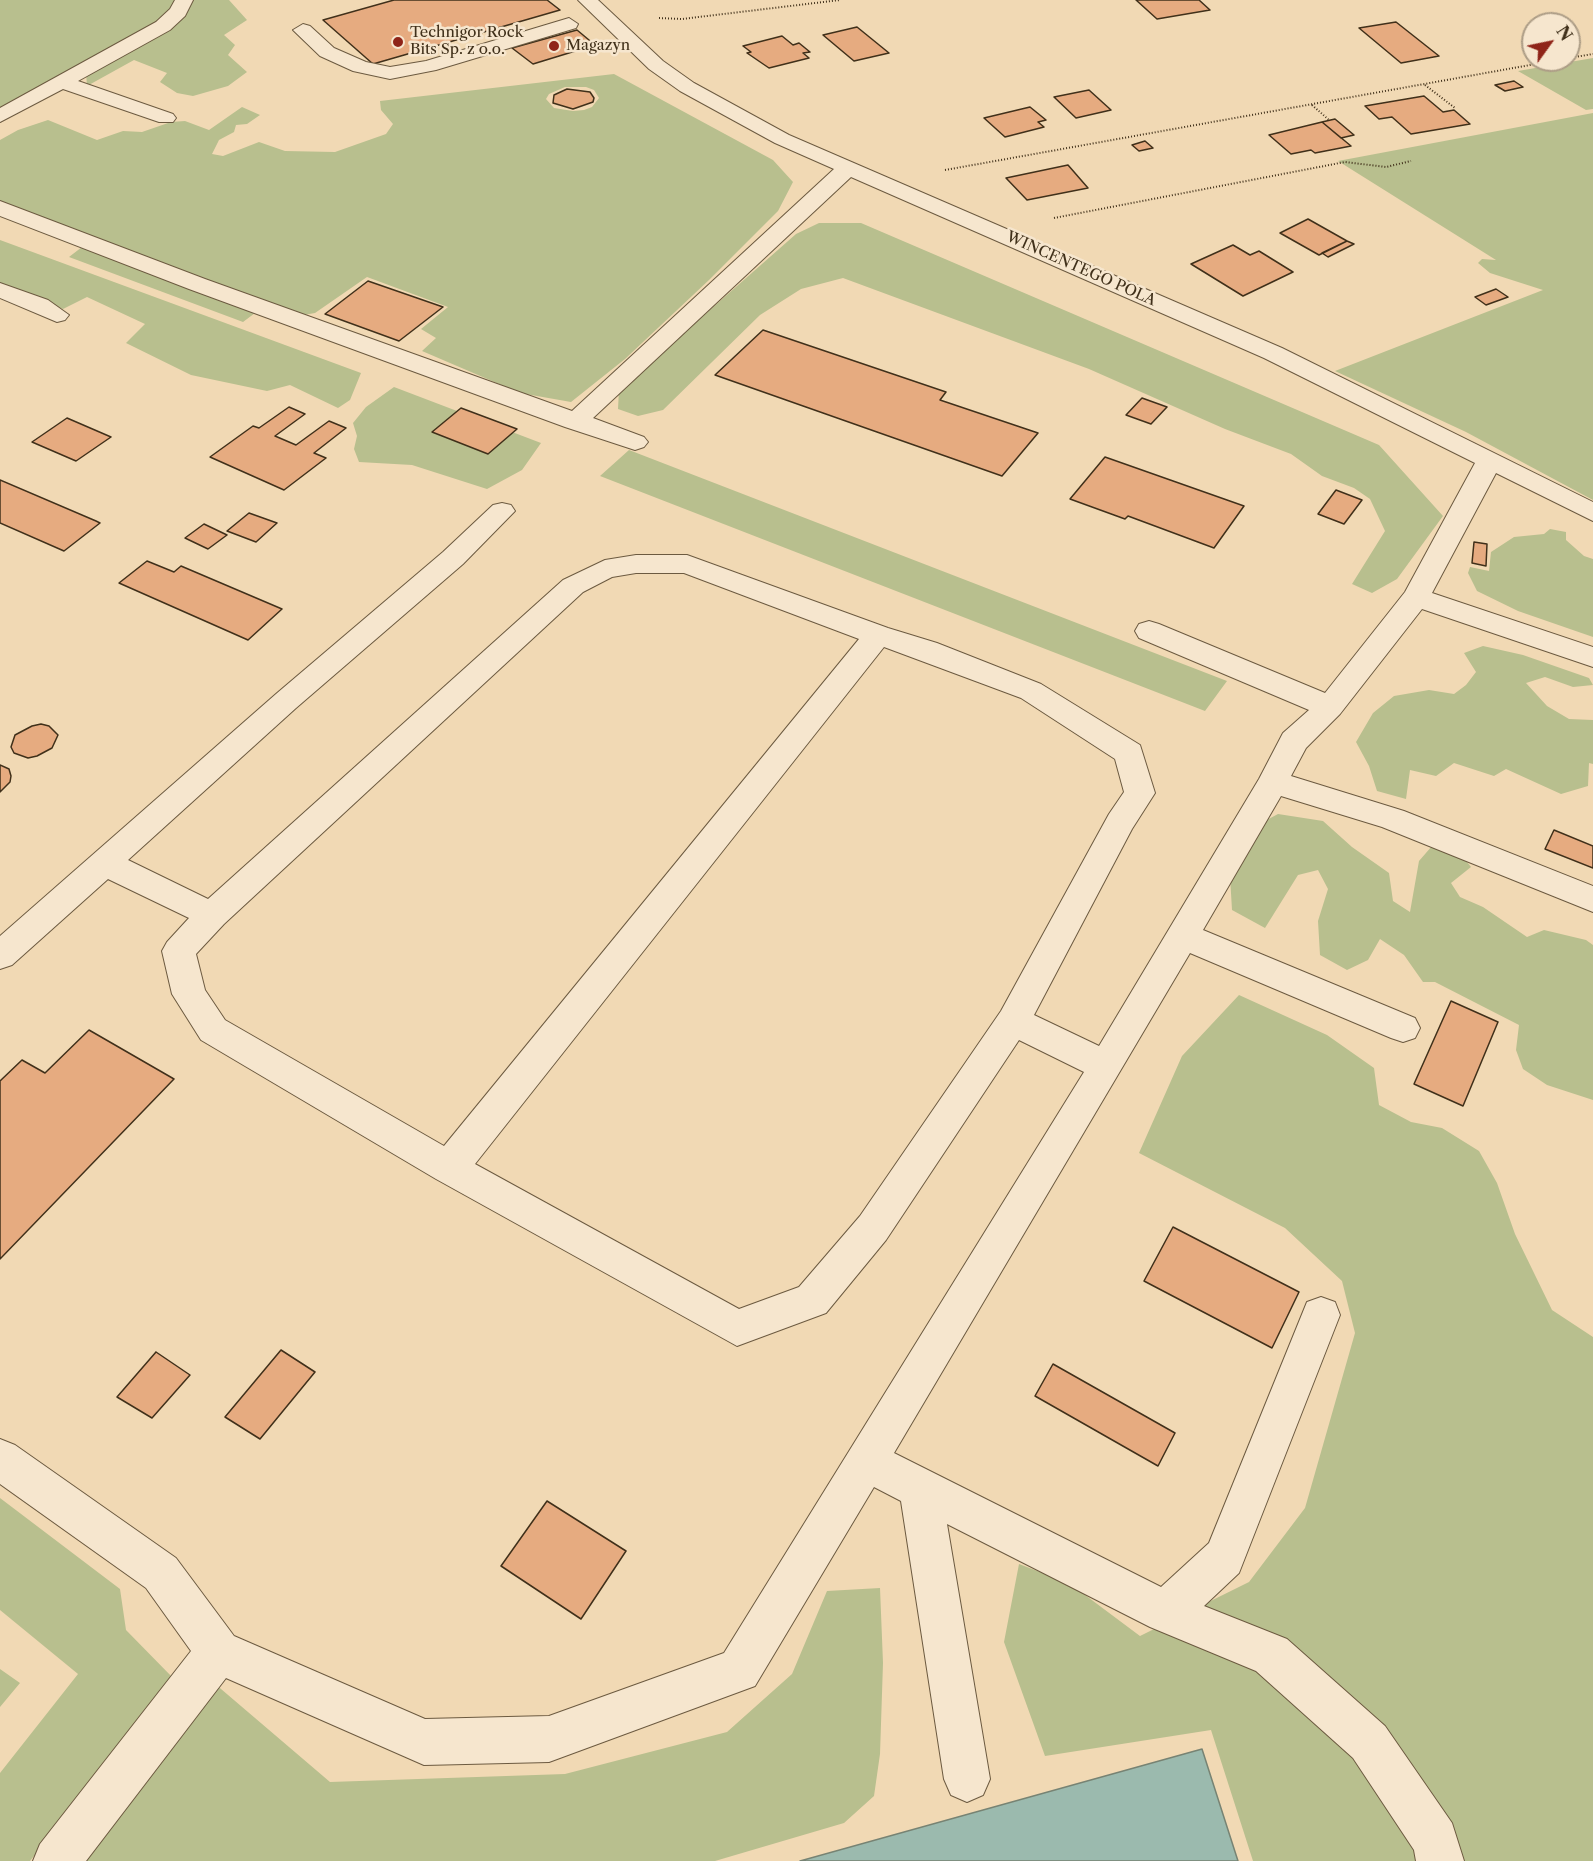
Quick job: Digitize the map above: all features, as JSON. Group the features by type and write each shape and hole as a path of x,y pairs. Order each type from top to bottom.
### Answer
{"street":[{"path":"0,116 163,26 178,12 184,0"},
{"name":"WINCENTEGO POLA","path":"587,0 656,64 687,87 782,139 1273,353 1593,513"},
{"path":"303,30 327,52 360,68 390,73 429,66 569,24"},
{"path":"62,82 165,118"},
{"path":"574,422 848,168"},
{"path":"0,208 197,284 574,422 635,442"},
{"path":"0,290 40,305 57,315"},
{"path":"0,1459 161,1573 218,1652 424,1742 549,1739 739,1670 1106,1066 1273,782 1294,741 1330,707 1416,597 1490,460"},
{"path":"0,956 453,558 502,511"},
{"path":"636,564 687,564 878,635 927,650 1031,691 1129,753 1140,794 1120,822 1013,1021 873,1228 812,1300 737,1328 448,1168 213,1030 189,994 179,951 212,915 573,586 604,569 636,564"},
{"path":"1416,597 1593,657"},
{"path":"1149,631 1330,707"},
{"path":"448,1168 878,635"},
{"path":"1273,782 1393,819 1593,899"},
{"path":"104,863 212,915"},
{"path":"1183,936 1403,1028"},
{"path":"1013,1021 1106,1066"},
{"path":"1165,1612 1224,1558 1321,1315"},
{"path":"866,1461 1165,1612 1271,1655 1369,1742 1435,1840 1440,1861"},
{"path":"920,1490 967,1779"},
{"path":"57,1861 218,1652"}],"path":[{"path":"652,18 682,18 840,0"},
{"path":"945,170 1521,67"},
{"path":"1424,84 1455,108"},
{"path":"1311,104 1329,120"},
{"path":"998,233 1017,226 1345,162 1386,167 1411,161"}],"green space":[{"path":"0,0 179,0 158,24 0,111"},
{"path":"189,0 229,0 247,20 224,35 235,45 228,55 247,72 228,86 193,96 177,93 160,82 167,73 134,60 87,86 86,72"},
{"path":"1593,58 1593,109 1586,110 1518,71 1581,72 1581,60"},
{"path":"614,74 773,160 793,182 778,211 709,280 625,359 571,402 520,393 422,351 436,338 421,329 448,307 367,277 315,313 298,316 0,202 0,140 18,130 48,120 97,140 123,131 142,132 171,122 185,121 209,130 242,107 260,115 247,124 236,125 234,132 219,140 212,154 223,156 259,142 285,151 335,152 386,134 393,124 381,110 380,101","holes":["565,87 586,87 594,90 599,98 592,107 584,110 554,108 546,99 549,94"]},
{"path":"1593,113 1593,500 1466,432 1335,371 1543,290 1490,273 1478,263 1482,259 1496,260 1338,161"},
{"path":"819,223 861,223 1379,445 1443,516 1397,579 1372,593 1352,584 1385,531 1370,499 1354,488 1322,476 1291,454 1225,429 1089,369 843,278 801,289 760,315 663,410 638,416 618,409 619,390 796,234"},
{"path":"0,240 361,373 350,400 338,408 290,385 267,391 191,375 126,343 145,324 87,297 63,309 0,285"},
{"path":"82,247 255,313 243,322 69,257"},
{"path":"394,387 541,443 522,470 487,489 412,465 359,462 354,449 357,436 353,423 366,407"},
{"path":"629,450 1227,681 1205,711 600,476"},
{"path":"1550,529 1566,532 1566,540 1584,556 1593,559 1593,637 1518,611 1477,591 1468,573 1470,567 1489,571 1491,552 1514,537 1544,534"},
{"path":"1483,646 1523,655 1589,678 1593,685 1573,687 1545,677 1526,683 1547,706 1569,719 1593,720 1593,764 1589,763 1588,786 1561,794 1506,769 1494,776 1454,763 1436,776 1410,770 1406,799 1377,791 1369,766 1356,742 1373,713 1394,696 1429,690 1454,694 1466,685 1476,672 1464,653"},
{"path":"1278,814 1323,821 1352,847 1389,873 1393,901 1410,912 1419,861 1432,846 1459,852 1471,867 1451,883 1460,897 1483,907 1527,937 1544,930 1586,940 1593,945 1593,1100 1547,1085 1523,1069 1516,1050 1519,1025 1435,982 1423,982 1404,955 1380,939 1368,960 1347,970 1320,955 1318,921 1328,889 1318,870 1298,875 1265,928 1232,910 1230,876 1263,822"},
{"path":"1239,995 1327,1035 1374,1068 1379,1105 1411,1122 1442,1128 1479,1151 1497,1183 1515,1234 1552,1310 1593,1337 1593,1861 1253,1861 1211,1730 1045,1756 1004,1642 1019,1564 1069,1583 1140,1636 1249,1582 1305,1508 1355,1333 1342,1281 1285,1228 1139,1153 1182,1056"},
{"path":"0,1498 120,1589 126,1630 174,1679 30,1861 0,1861 0,1773 78,1674 0,1610"},
{"path":"880,1588 883,1663 880,1754 874,1796 844,1823 715,1861 75,1861 214,1683 330,1782 565,1774 727,1732 792,1674 827,1591"},
{"path":"0,1669 20,1683 0,1707"}],"shaded area":[{"path":"1202,1749 1238,1861 800,1861"}],"building":[{"name":"Technigor Rock Bits Sp. z o.o.","path":"394,0 547,0 560,10 373,64 323,20"},
{"path":"1136,0 1199,0 1210,10 1157,19"},
{"path":"1396,22 1439,56 1401,63 1359,28"},
{"path":"857,27 889,53 854,61 823,35"},
{"name":"Magazyn","path":"577,30 595,45 533,64 512,48"},
{"path":"782,36 793,45 799,43 810,52 803,53 809,58 769,68 747,53 751,52 743,46"},
{"path":"1514,81 1523,87 1505,91 1495,85"},
{"path":"567,89 590,92 594,98 593,102 573,109 553,103 554,95"},
{"path":"1089,90 1111,110 1076,118 1054,97"},
{"path":"1424,96 1443,112 1454,110 1470,124 1411,134 1392,117 1379,119 1365,106"},
{"path":"1030,107 1046,120 1038,122 1044,127 1005,137 984,118"},
{"path":"1335,119 1354,135 1341,138 1322,122"},
{"path":"1322,122 1351,146 1315,153 1311,150 1291,154 1269,135"},
{"path":"1145,141 1153,148 1139,151 1132,145"},
{"path":"1068,165 1088,188 1027,200 1006,178"},
{"path":"1308,219 1347,241 1319,255 1280,233"},
{"path":"1347,241 1354,244 1328,257 1322,253"},
{"path":"1233,245 1250,255 1259,251 1293,272 1243,296 1191,264"},
{"path":"368,281 443,307 399,341 325,314"},
{"path":"1496,289 1508,297 1486,305 1475,297"},
{"path":"763,330 946,392 940,400 1038,433 1002,476 715,375"},
{"path":"1142,398 1167,407 1151,424 1126,415"},
{"path":"289,407 305,414 275,436 296,445 329,421 346,428 314,453 326,458 284,490 210,457 253,426 259,428"},
{"path":"461,408 517,429 488,454 432,432"},
{"path":"67,418 111,437 76,461 32,442"},
{"path":"1105,457 1244,506 1214,548 1128,516 1125,519 1070,499"},
{"path":"0,480 100,523 64,551 0,523"},
{"path":"1336,490 1362,500 1344,524 1318,514"},
{"path":"249,513 277,523 256,542 227,531"},
{"path":"204,524 227,535 208,549 185,538"},
{"path":"1474,542 1487,544 1486,566 1472,563"},
{"path":"147,561 174,572 181,566 282,609 248,640 119,583"},
{"path":"41,724 49,726 58,735 52,748 28,758 14,753 11,747 15,735"},
{"path":"0,765 9,769 11,776 10,782 0,792"},
{"path":"1554,830 1593,846 1593,868 1545,849"},
{"path":"1451,1001 1498,1022 1463,1106 1414,1084"},
{"path":"89,1030 174,1079 0,1259 0,1081 22,1060 45,1073"},
{"path":"1173,1227 1299,1292 1272,1348 1144,1281"},
{"path":"281,1350 315,1372 260,1439 225,1417"},
{"path":"156,1352 190,1375 152,1418 117,1397"},
{"path":"1053,1364 1175,1433 1158,1466 1035,1396"},
{"path":"547,1501 626,1551 581,1619 501,1566"}],"place":[{"name":"Technigor Rock Bits Sp. z o.o.","path":"398,42"},
{"name":"Magazyn","path":"554,46"}]}
